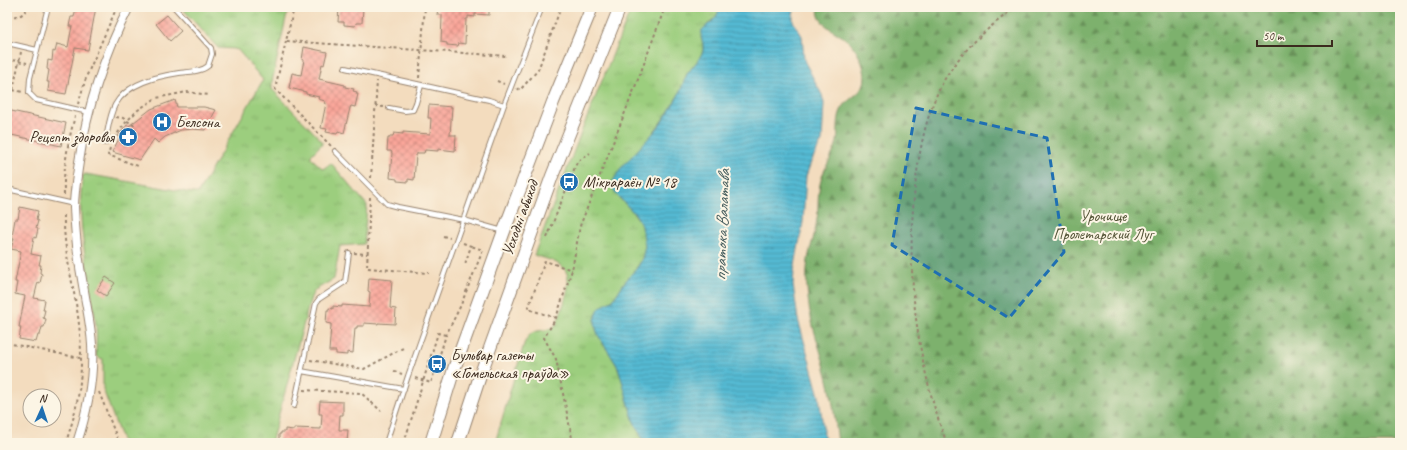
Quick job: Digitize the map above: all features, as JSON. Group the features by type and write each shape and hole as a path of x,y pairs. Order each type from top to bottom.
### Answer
{"main road":[{"name":"Усходні абыход","path":"431,443 454,369 504,231 553,102 592,7"},
{"name":"Усходні абыход","path":"458,443 480,376 552,176 620,7"}],"street":[{"path":"77,443 87,403 91,377 92,346 91,330 76,235 74,204 80,155 88,112 106,57 129,7"}],"lane":[{"path":"48,7 28,90 29,93 33,98 46,103 88,112"},
{"path":"106,143 115,105 124,93 139,85 169,74 200,70 208,66 212,54 211,48 174,7"},
{"path":"386,443 504,105 542,7"},
{"path":"7,43 37,50"},
{"path":"345,68 489,100 504,105"},
{"path":"389,108 405,111 413,110 416,104 420,85"},
{"path":"335,151 383,201 393,206 464,220 504,231"},
{"path":"7,189 74,204"},
{"path":"294,406 316,303 319,299 345,282 349,253"},
{"path":"302,371 404,389"}],"path":[{"path":"7,21 11,7"},
{"path":"8,16 21,15 25,13 27,7"},
{"path":"295,7 275,88 335,151"},
{"path":"420,85 425,7"},
{"path":"517,88 520,90 538,70 561,7"},
{"path":"573,443 556,359 544,338 556,318 572,270 580,226 665,7"},
{"path":"947,443 932,401 922,359 915,317 911,255 914,192 918,162 930,110 940,87 951,69 981,36 1000,18 1016,7"},
{"path":"286,41 507,56"},
{"path":"13,90 20,62 20,51"},
{"path":"7,59 34,65"},
{"path":"377,76 366,268 429,273"},
{"path":"497,81 504,84"},
{"path":"138,166 108,156 115,136 127,120 138,110 156,98 187,92 209,95"},
{"path":"547,238 577,162 590,153"},
{"path":"65,202 65,228 70,273 78,315 80,358 80,384 76,410 66,443"},
{"path":"443,236 450,238"},
{"path":"415,378 431,383 446,335 460,307 483,250 463,243"},
{"path":"465,264 471,246"},
{"path":"349,253 367,254"},
{"path":"556,318 528,308 545,261 572,270"},
{"path":"7,314 7,320"},
{"path":"404,443 438,333 446,335"},
{"path":"7,343 87,359"},
{"path":"304,359 364,369 403,348"},
{"path":"394,371 402,374"},
{"path":"100,387 99,393 119,443"},
{"path":"298,390 361,393 381,411"}],"highlighted area":[{"path":"916,108 1047,138 1064,252 1009,318 892,245"}],"green space":[{"path":"181,7 291,7 286,18 272,82 272,89 322,141 322,144 311,155 311,158 323,169 331,163 367,205 364,244 340,246 334,279 315,290 311,297 271,443 123,443 103,389 103,359 96,356 96,325 82,231 81,194 83,175 86,174 198,193 263,80 238,50 218,48"},
{"path":"632,7 719,7 717,16 707,25 701,37 703,51 699,59 687,74 679,94 669,111 647,141 621,168 619,198 633,212 642,228 645,236 644,254 634,272 624,283 614,299 597,312 595,320 597,331 617,366 635,424 645,443 495,443 524,344 533,333 553,328 557,323 565,301 568,284 566,271 555,262 534,255 582,130"},
{"name":"Урочище Пролетарский Луг","path":"819,7 1400,7 1400,443 838,443 830,387 809,307 807,268 817,221 820,184 823,173 837,142 839,115 843,107 863,87 865,76 862,62 857,52 848,41 823,23 818,13"}],"water":[{"name":"пратока Валатава","path":"719,7 795,7 793,21 802,36 804,59 822,95 824,103 822,141 811,162 806,176 803,222 794,271 793,285 798,319 819,396 825,443 645,443 634,422 618,367 598,335 595,325 598,310 613,300 624,283 639,265 645,246 642,226 636,215 615,193 612,187 613,181 621,168 656,130 669,111 679,94 687,74 699,59 703,51 701,37 702,30 715,18"}],"building":[{"path":"76,7 96,7 88,50 75,48 66,94 48,91 48,60 52,61 53,51 55,52 57,44 68,47 72,26 69,26 71,17 74,17"},
{"path":"339,7 363,8 362,23 356,23 355,26 344,25 344,22 338,22"},
{"path":"438,7 489,7 489,15 475,14 475,17 468,16 468,19 466,19 465,44 459,43 458,46 447,45 447,43 441,42 442,15 437,15"},
{"path":"167,15 181,31 170,41 156,24"},
{"path":"304,47 327,52 324,65 322,64 319,79 345,85 345,87 354,89 353,91 357,92 356,94 358,94 355,107 351,106 350,108 344,133 338,131 337,134 326,132 327,129 321,128 326,103 325,101 318,99 319,97 306,94 306,92 289,88 292,73 301,75 304,60 302,60"},
{"path":"175,100 177,107 204,107 216,110 205,130 181,130 165,137 158,143 154,139 140,160 112,152 120,137 118,136 127,125 129,126 151,109"},
{"path":"429,105 452,107 450,135 456,135 455,151 438,149 438,151 425,150 424,153 417,153 414,180 408,179 408,182 397,181 397,179 390,178 392,153 391,151 387,151 388,138 393,136 394,133 403,134 403,132 430,134 431,118 428,118"},
{"path":"7,110 66,123 61,146 7,134"},
{"path":"20,207 38,211 36,228 38,229 36,238 34,237 31,254 41,256 39,265 41,265 40,273 42,274 40,283 38,282 34,298 45,300 43,318 46,319 44,327 42,327 36,342 19,339 21,327 19,327 25,296 15,294 17,282 15,282 21,251 11,249 14,238 12,237 15,219 18,219"},
{"path":"106,277 115,283 106,296 97,290"},
{"path":"369,278 392,280 390,308 396,309 395,324 364,323 364,326 357,326 357,328 355,328 353,353 347,352 347,355 336,354 336,351 329,351 331,324 326,323 327,310 329,310 329,308 333,309 333,306 342,307 342,305 369,307"},
{"path":"320,401 343,402 343,415 340,415 339,430 348,430 347,443 279,443 279,434 281,434 281,432 285,432 285,429 321,429 322,414 319,414"}],"place":[{"name":"Белсона","path":"162,122"},
{"name":"Рецепт здоровья","path":"128,137"},
{"name":"Мікрараён № 18","path":"569,182"},
{"name":"Бульвар газеты «Гомельская праўда»","path":"437,364"}]}
